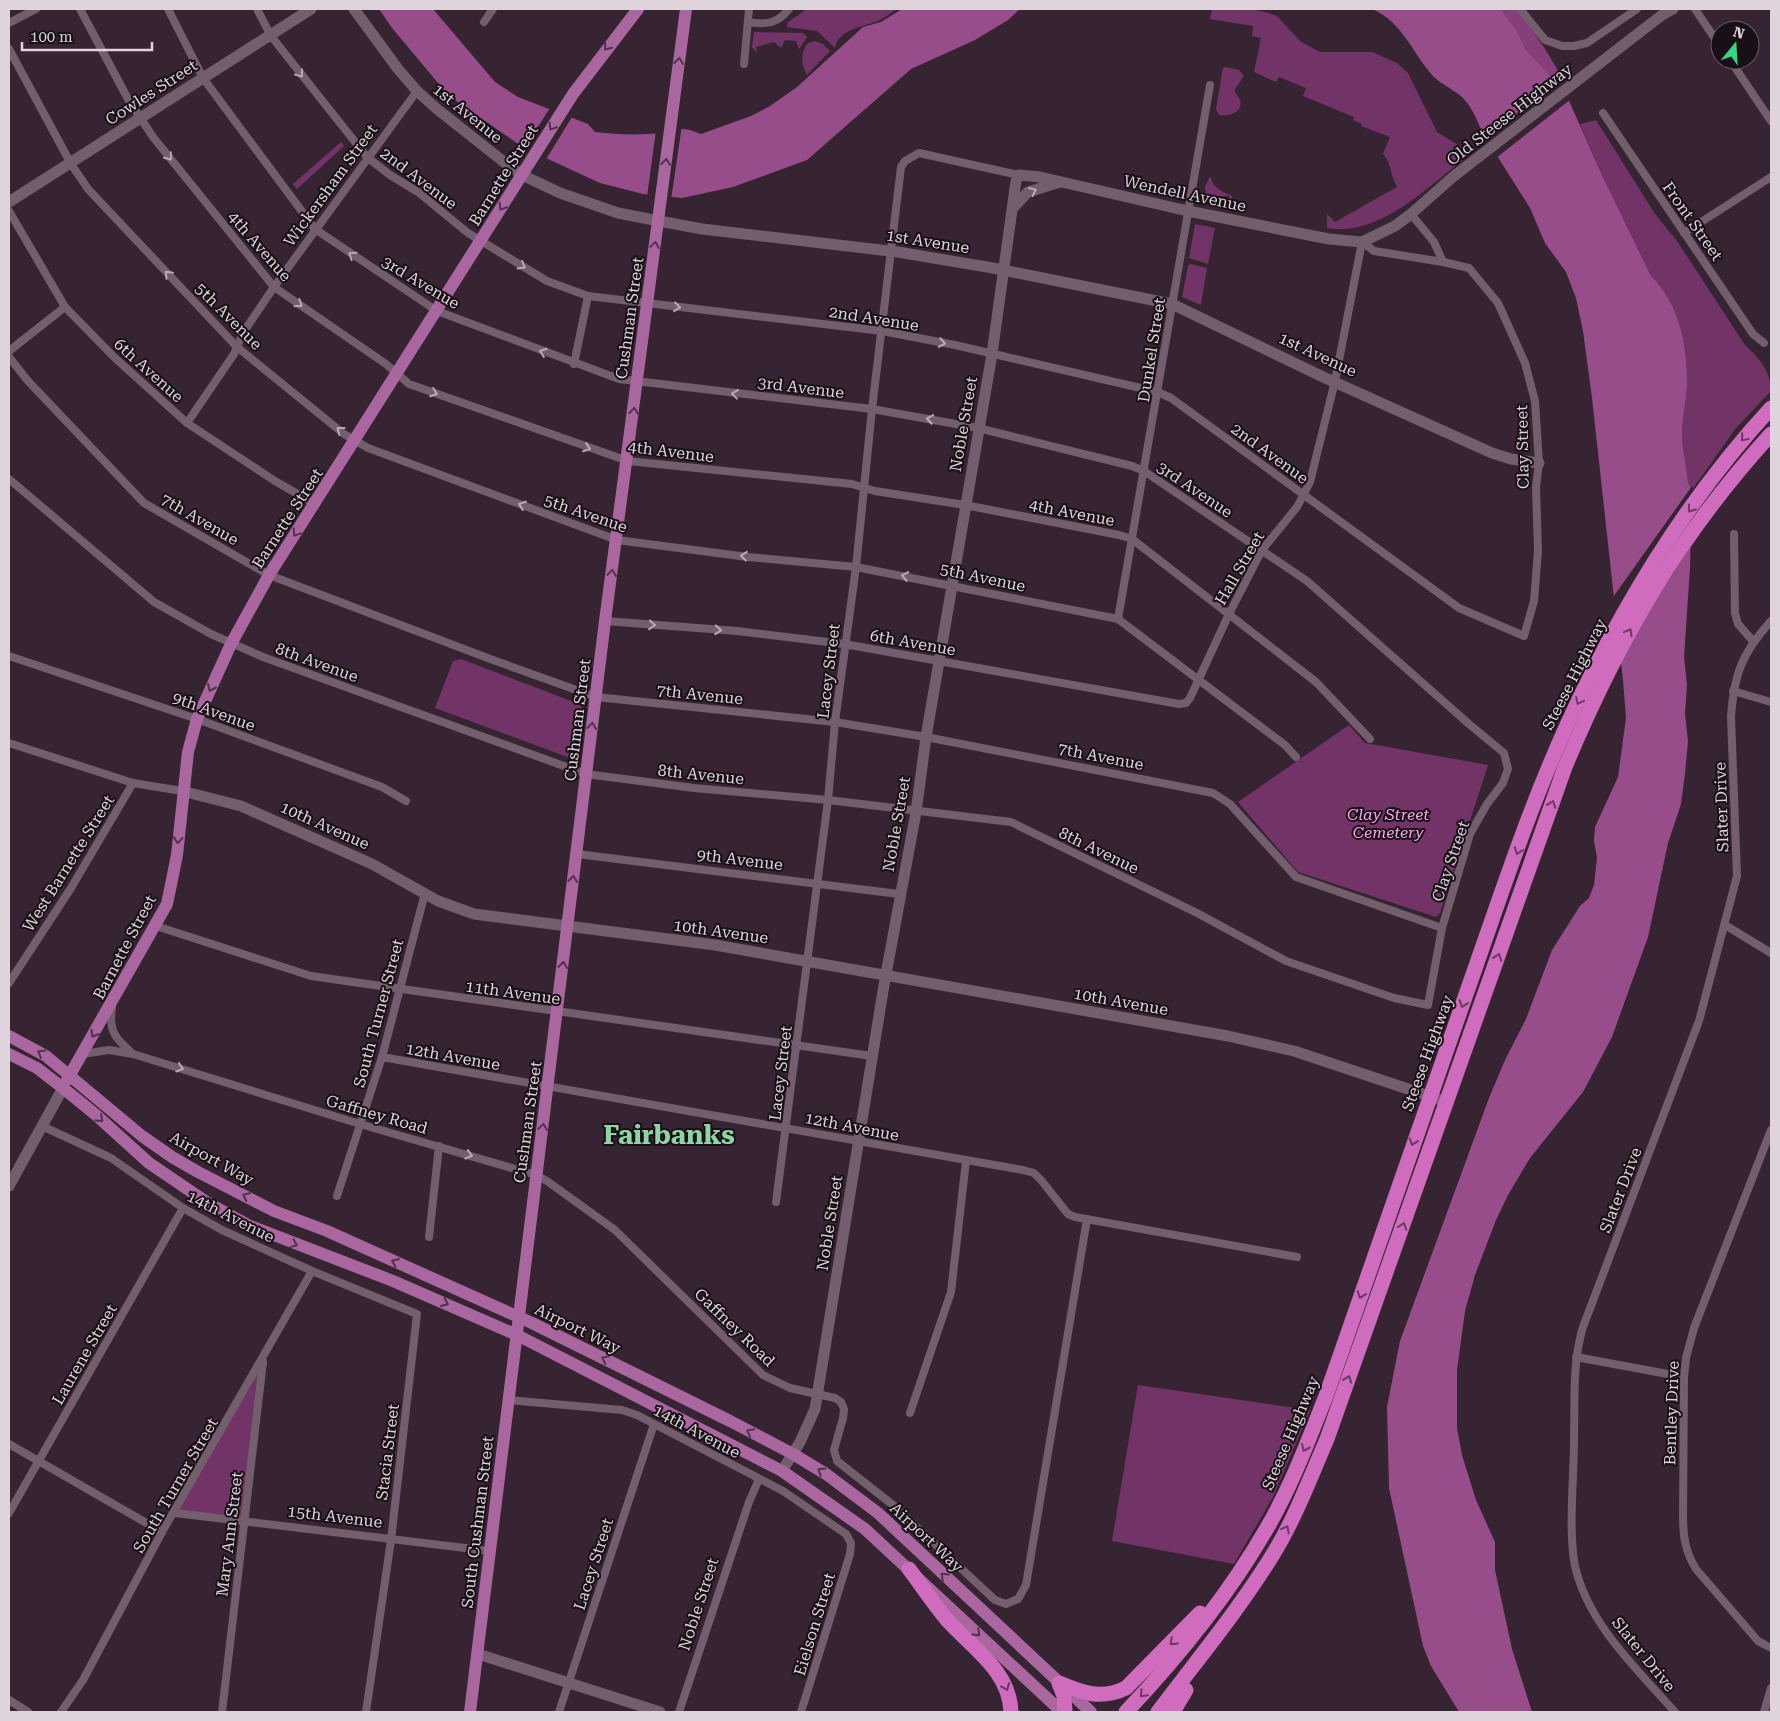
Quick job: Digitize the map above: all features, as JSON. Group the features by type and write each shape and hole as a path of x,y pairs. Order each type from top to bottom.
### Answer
{"highway":[{"name":"Steese Highway","path":"1126,1712 1184,1649 1208,1619 1268,1527 1296,1470 1326,1396 1429,1096 1540,788 1567,725 1600,657 1671,536 1719,470 1771,408"},
{"name":"Steese Highway","path":"1158,1712 1229,1620 1273,1554 1295,1512 1327,1439 1565,768 1605,675 1650,594 1683,544 1720,493 1771,434"},
{"path":"1059,1683 1088,1695 1103,1696 1126,1688 1190,1626 1252,1553"},
{"path":"1173,1712 1183,1693 1238,1619 1273,1554"},
{"path":"909,1569 948,1621 990,1662 1006,1685 1011,1712"},
{"path":"1059,1683 1064,1696 1065,1712"}],"main road":[{"name":"Barnette Street","path":"63,1088 167,904 172,888 188,752 197,719 231,644 269,575 356,441 573,94 638,9"},
{"name":"Cushman Street","path":"517,1335 605,621 628,461 686,9"},
{"name":"Airport Way","path":"9,1036 46,1056 142,1136 198,1172 274,1211 327,1232 519,1317 793,1454 855,1494 878,1513 1091,1712"},
{"name":"Airport Way","path":"9,1054 37,1068 63,1088 96,1114 149,1163 208,1203 248,1225 393,1281 517,1335 782,1471 865,1529 1062,1712"},
{"name":"South Cushman Street","path":"470,1712 517,1335"}],"street":[{"path":"9,23 36,9"},
{"name":"4th Avenue","path":"80,9 140,118 274,287 379,359 409,384 628,461 852,484 864,488 966,505 1119,535 1132,540 1316,682 1370,739"},
{"name":"3rd Avenue","path":"168,9 203,78 315,229 437,311 574,364 637,382 872,409 978,428 1132,466 1144,471 1307,581 1469,724 1488,738"},
{"name":"2nd Avenue","path":"257,9 271,36 367,157 481,240 547,281 588,296 882,332 992,354 1158,392 1171,398 1459,608 1524,636"},
{"name":"Cowles Street","path":"9,202 311,9"},
{"name":"1st Avenue","path":"354,9 417,91 462,131 522,174 588,204 659,215 702,229 891,251 1002,270 1172,304 1492,453 1511,459 1539,463"},
{"path":"484,22 493,9"},
{"path":"744,64 749,9"},
{"path":"748,22 772,23 782,17 789,9"},
{"path":"1520,9 1545,40 1562,46 1574,46 1587,43 1637,9"},
{"name":"Old Steese Highway","path":"1362,242 1395,226 1454,176 1662,15 1673,9"},
{"path":"1695,9 1710,31"},
{"name":"5th Avenue","path":"9,48 70,164 109,213 237,346 356,441 617,540 748,557 856,566 1118,619 1285,744 1296,757"},
{"path":"1737,70 1771,121"},
{"name":"Dunkel Street","path":"1118,619 1210,85"},
{"name":"Wickersham Street","path":"187,423 237,346 243,332 274,287 417,91"},
{"name":"Front Street","path":"1603,113 1753,334 1764,343"},
{"name":"Wendell Avenue","path":"919,153 1019,175 1030,174 1188,211 1329,239 1362,242 1374,252 1443,262"},
{"name":"Lacey Street","path":"776,1202 828,800 844,644 856,566 872,409 902,167 904,161 919,153"},
{"name":"Noble Street","path":"782,1471 809,1423 817,1394 885,975 916,812 926,737 992,354 1002,270 1013,210 1016,181 1019,175"},
{"path":"1684,232 1771,177"},
{"path":"1013,210 1028,192 1060,182"},
{"name":"6th Avenue","path":"9,211 65,307 115,358 187,423 275,481 315,504"},
{"path":"1411,214 1434,242 1443,262"},
{"name":"Hall Street","path":"1199,680 1229,614 1262,550 1304,495 1314,472 1335,381 1362,242"},
{"name":"Clay Street","path":"1443,262 1469,268 1498,303 1509,322 1525,363 1535,401 1539,463 1536,487 1536,582 1534,602 1524,636"},
{"path":"574,364 588,296"},
{"path":"9,351 65,307"},
{"name":"7th Avenue","path":"9,357 47,401 144,503 269,575 596,697 835,722 926,737 1213,793 1230,804 1296,877 1342,895 1442,928"},
{"name":"8th Avenue","path":"9,479 154,602 231,644 586,774 694,788 828,800 1011,822 1197,913 1286,961 1394,998 1428,1005"},
{"path":"1734,534 1735,613 1738,624 1753,641"},
{"name":"6th Avenue","path":"605,621 737,631 844,644 1179,704 1186,703 1199,680"},
{"name":"Slater Drive","path":"1675,1712 1605,1632 1590,1603 1576,1566 1573,1523 1576,1357 1583,1327 1699,1021 1725,925 1737,876 1731,717 1733,692 1738,668 1753,641 1771,621"},
{"name":"9th Avenue","path":"9,656 197,719 382,787 406,801"},
{"path":"1733,692 1771,702"},
{"name":"Clay Street","path":"1428,1005 1442,928 1470,834 1503,783 1508,769 1504,753 1488,738"},
{"name":"10th Avenue","path":"9,743 133,783 182,791 241,806 372,864 425,893 456,908 474,914 567,928 715,946 1259,1042 1294,1050 1447,1102"},
{"name":"West Barnette Street","path":"9,983 71,888 133,783"},
{"name":"9th Avenue","path":"577,854 816,882 900,894"},
{"name":"South Turner Street","path":"337,1196 382,1058 425,893"},
{"path":"1725,925 1771,953"},
{"name":"11th Avenue","path":"156,926 311,976 872,1056"},
{"name":"Gaffney Road","path":"114,1000 110,1021 113,1031 115,1036 133,1054"},
{"name":"Gaffney Road","path":"82,1054 109,1050 133,1054 360,1124 536,1175 572,1198 614,1230 763,1375 790,1388 835,1398 841,1402 844,1409 834,1450 837,1461 893,1505 995,1600 1006,1604 1018,1599 1027,1580 1087,1219"},
{"name":"12th Avenue","path":"382,1058 787,1127 966,1162 1034,1173 1068,1214 1298,1257"},
{"path":"9,1186 63,1088"},
{"name":"14th Avenue","path":"42,1126 111,1158 183,1208 222,1230 312,1271 417,1314"},
{"name":"Bentley Drive","path":"1771,1130 1694,1328 1686,1358 1684,1377 1683,1524 1683,1540 1688,1556 1731,1612 1758,1641 1771,1648"},
{"path":"429,1236 438,1146"},
{"path":"910,1413 951,1292 966,1162"},
{"name":"Laurene Street","path":"9,1513 183,1208"},
{"name":"South Turner Street","path":"61,1712 83,1680 162,1532 175,1513 312,1271"},
{"name":"Stacia Street","path":"366,1712 391,1540 417,1314"},
{"path":"1576,1357 1684,1377"},
{"name":"Mary Ann Street","path":"222,1712 263,1358"},
{"name":"14th Avenue","path":"508,1400 622,1410 654,1424 783,1491 846,1534 851,1543"},
{"name":"Lacey Street","path":"559,1712 654,1424"},
{"path":"9,1444 162,1532"},
{"name":"Noble Street","path":"679,1712 746,1512 759,1479"},
{"name":"15th Avenue","path":"175,1513 490,1551"},
{"name":"Eielson Street","path":"801,1712 848,1562 851,1543"},
{"path":"478,1654 660,1712"},
{"path":"1764,1712 1771,1688"},
{"path":"9,1700 28,1712"}],"green space":[{"path":"807,9 897,9 880,20 847,32 837,41 835,48 817,31 787,27 788,22"},
{"path":"1212,9 1251,9 1265,12 1277,16 1301,42 1320,52 1372,52 1397,63 1408,73 1437,132 1471,153 1422,193 1385,217 1366,225 1347,229 1327,228 1327,214 1335,222 1397,187 1383,154 1390,137 1361,126 1362,124 1353,120 1354,117 1303,96 1306,88 1279,77 1276,82 1254,72 1261,38 1252,36 1253,26 1210,19"},
{"path":"754,32 803,33 807,37 799,49 796,41 785,40 781,48 774,42 756,47 757,53 752,47"},
{"path":"815,41 823,44 830,51 807,75 803,63 803,54 808,43"},
{"path":"1223,68 1239,70 1244,76 1235,89 1241,104 1240,108 1234,113 1219,115 1216,109"},
{"path":"1596,120 1655,214 1677,241 1745,345 1763,365 1769,377 1771,391 1736,428 1692,490 1688,483 1682,442 1687,387 1684,342 1669,300 1651,276 1602,175 1580,124"},
{"path":"341,142 344,146 297,189 293,184"},
{"path":"1210,176 1215,186 1232,196 1232,201 1229,202 1229,196 1219,196 1219,203 1216,204 1206,200 1205,187"},
{"path":"1195,224 1215,228 1208,264 1189,258"},
{"path":"1190,264 1207,268 1201,305 1182,297"},
{"path":"461,659 579,704 584,709 578,755 570,758 435,708 453,661"},
{"name":"Clay Street Cemetery","path":"1349,725 1365,743 1488,765 1440,913 1436,917 1298,872 1238,802"},
{"path":"263,1358 245,1521 175,1513"},
{"path":"1138,1385 1310,1410 1273,1497 1234,1564 1112,1541"}],"shaded area":[{"path":"379,9 433,9 495,82 518,97 588,124 595,132 634,134 686,129 701,134 751,116 770,106 797,87 863,27 881,22 902,9 1020,9 1008,20 975,40 911,69 807,160 733,187 682,198 643,194 600,183 524,148 449,96 392,28"},
{"path":"1372,9 1501,9 1516,29 1526,50 1556,81 1570,103 1602,175 1651,276 1661,287 1675,313 1684,342 1686,357 1687,387 1682,435 1688,483 1692,490 1690,568 1684,657 1687,685 1685,713 1688,741 1681,804 1668,843 1648,937 1612,1037 1583,1092 1530,1158 1496,1220 1475,1275 1465,1311 1457,1370 1457,1428 1462,1455 1476,1500 1495,1542 1495,1570 1512,1649 1532,1712 1459,1712 1431,1666 1423,1646 1389,1488 1387,1407 1400,1341 1489,1098 1505,1060 1526,1019 1552,950 1580,906 1589,898 1594,885 1597,858 1594,841 1595,827 1618,777 1626,718 1623,680 1592,398 1583,331 1576,298 1566,272 1545,243 1530,208 1484,135 1467,103 1433,76 1391,21"},
{"path":"1501,9 1516,9 1546,50 1561,76 1556,81 1526,50 1516,29"}],"pier":[{"path":"1559,81 1571,99 1496,158 1484,140"},
{"path":"550,108 572,117 545,161 523,150"},
{"path":"682,125 671,200 647,197 656,130"},
{"path":"1692,486 1694,490 1693,543 1650,609 1619,666 1611,600"}],"district":[{"name":"Fairbanks","path":"669,1135"}]}
